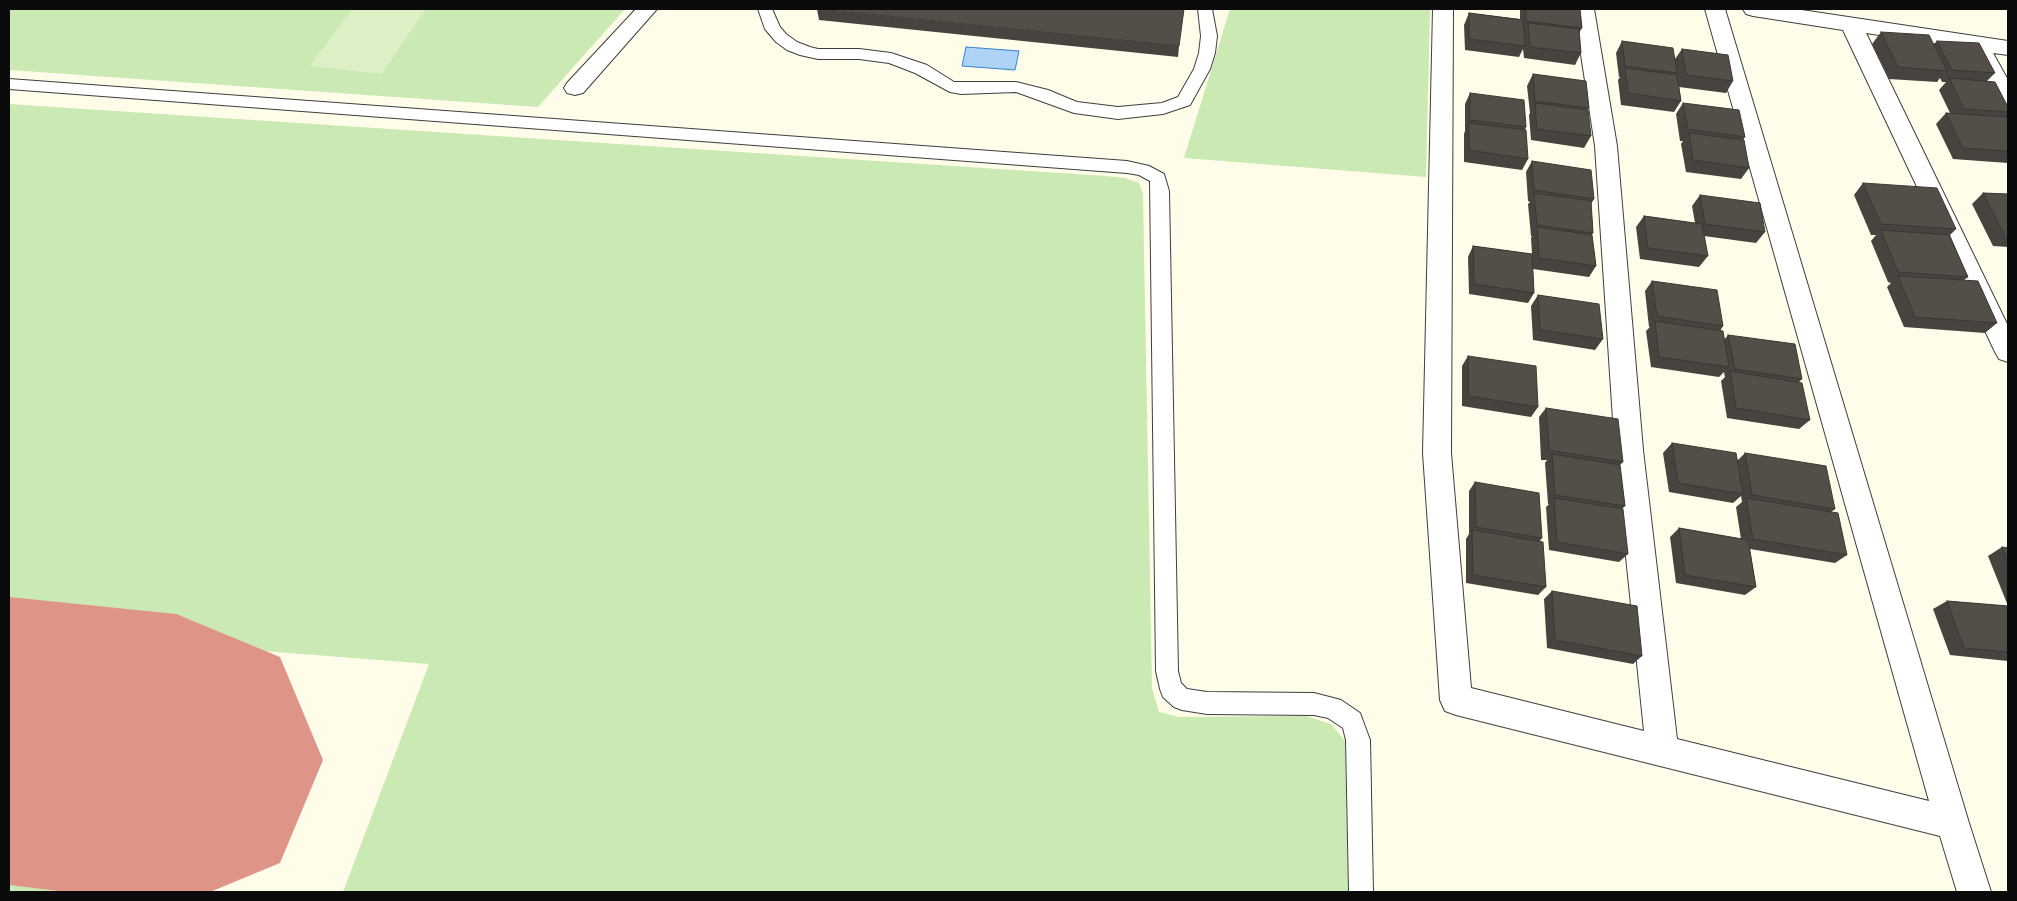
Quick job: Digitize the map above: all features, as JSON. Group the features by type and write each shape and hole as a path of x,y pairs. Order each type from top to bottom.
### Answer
{"street":[{"path":"575,88 647,9"},
{"path":"1443,9 1437,453 1456,700 1952,823"},
{"path":"1584,9 1606,146 1629,450 1662,751"},
{"path":"1715,9 1952,823 1974,892"},
{"path":"1759,9 2008,48"},
{"path":"1851,24 2008,352"},
{"path":"1978,44 2008,100"}],"lane":[{"path":"766,9 773,29 781,38 792,46 806,51 824,54 860,54 891,58 920,69 950,87 972,89 999,86 1016,87 1074,106 1118,113 1163,108 1184,101 1202,69 1207,53 1209,36 1205,9"},
{"path":"9,84 1127,167 1143,170 1158,178 1167,671 1171,689 1182,699 1207,703 1314,704 1333,708 1352,721 1358,740 1361,892"}],"green space":[{"path":"9,9 625,9 538,107 9,70"},
{"path":"352,9 426,9 382,74 310,66"},
{"path":"1230,9 1430,9 1426,177 1184,158"},
{"path":"9,104 1106,176 1125,178 1139,183 1143,194 1152,688 1159,712 1179,717 1306,716 1331,724 1345,741 1348,892 343,892 429,664 9,631"},
{"path":"9,879 140,892 9,892"}],"water":[{"path":"966,47 1019,51 1015,70 962,66"}],"building":[{"path":"819,9 1184,9 1179,46"},
{"path":"1526,9 1580,9 1582,28 1526,21"},
{"path":"1469,13 1523,20 1525,46 1469,39"},
{"path":"1528,23 1579,29 1581,53 1530,47"},
{"path":"1881,32 1929,35 1947,71 1898,67"},
{"path":"1622,41 1673,48 1677,73 1625,66"},
{"path":"1937,41 1979,43 1995,73 1952,70"},
{"path":"1682,49 1728,55 1733,81 1686,75"},
{"path":"1625,68 1677,75 1681,101 1628,93"},
{"path":"1533,74 1586,81 1589,108 1535,101"},
{"path":"1949,78 1995,82 2008,107 2008,112 1964,109"},
{"path":"1470,93 1524,100 1526,127 1470,120"},
{"path":"1535,103 1588,110 1591,136 1537,129"},
{"path":"1683,103 1739,110 1745,137 1688,129"},
{"path":"1946,113 2008,117 2008,151 1963,148"},
{"path":"1469,123 1526,130 1528,159 1469,150"},
{"path":"1689,133 1744,140 1749,168 1693,160"},
{"path":"1532,161 1591,170 1594,199 1534,190"},
{"path":"1863,183 1937,188 1956,229 1881,224"},
{"path":"1534,193 1591,201 1593,233 1537,225"},
{"path":"1983,193 2008,194 2008,236 2005,236"},
{"path":"1700,195 1760,203 1765,232 1705,224"},
{"path":"1644,216 1702,224 1708,256 1648,248"},
{"path":"1537,227 1592,235 1596,266 1539,258"},
{"path":"1881,230 1949,235 1968,277 1898,272"},
{"path":"1473,246 1532,254 1534,293 1474,284"},
{"path":"1898,276 1978,281 1997,323 1915,317"},
{"path":"1652,281 1717,290 1723,326 1657,316"},
{"path":"1538,295 1599,304 1603,339 1540,330"},
{"path":"1655,321 1723,331 1729,367 1659,357"},
{"path":"1728,335 1795,344 1802,379 1735,369"},
{"path":"1468,356 1536,366 1538,407 1468,396"},
{"path":"1730,371 1802,383 1810,420 1736,408"},
{"path":"1546,408 1618,419 1623,462 1549,450"},
{"path":"1672,443 1736,453 1743,494 1678,483"},
{"path":"1745,453 1826,466 1835,509 1752,495"},
{"path":"1552,454 1620,465 1625,506 1555,495"},
{"path":"1475,482 1539,493 1542,538 1476,527"},
{"path":"1554,498 1623,509 1628,554 1557,542"},
{"path":"1746,498 1838,513 1847,555 1753,539"},
{"path":"1679,528 1748,540 1756,587 1685,575"},
{"path":"1472,530 1543,542 1546,587 1473,575"},
{"path":"2002,547 2008,548 2008,563"},
{"path":"1552,591 1637,606 1642,656 1555,640"},
{"path":"1947,601 2008,606 2008,652 1964,648"}],"runway":[{"path":"9,741 176,760"}]}
